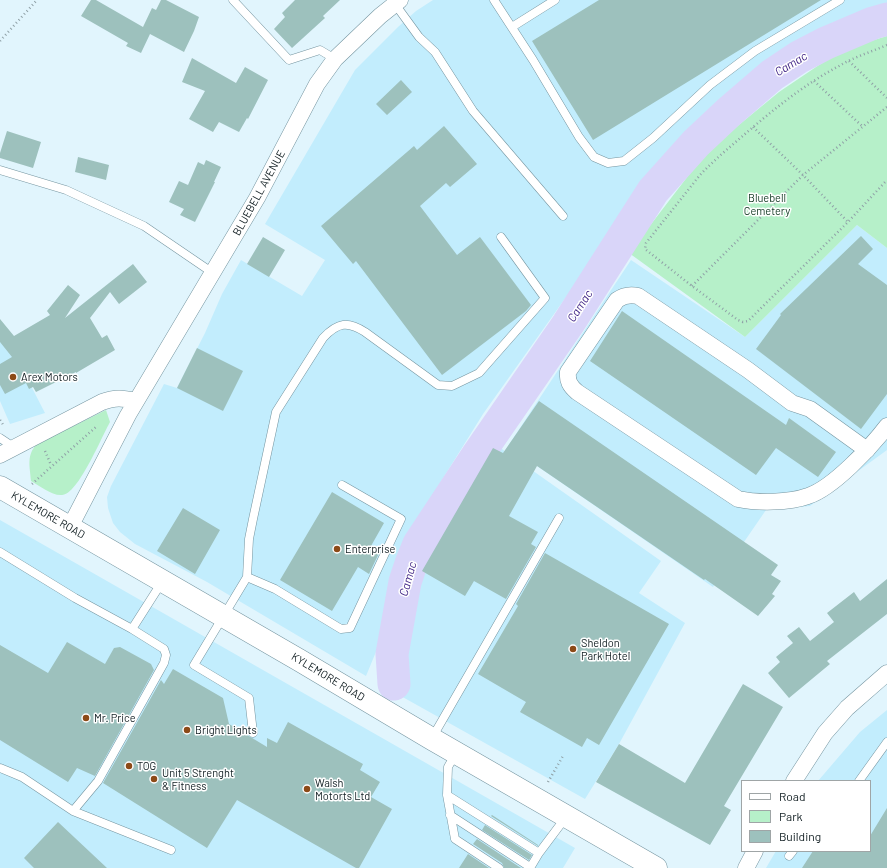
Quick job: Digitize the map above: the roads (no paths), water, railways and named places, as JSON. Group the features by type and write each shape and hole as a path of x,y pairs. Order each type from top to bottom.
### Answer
{"main road":[{"name":"KYLEMORE ROAD","path":"0,487 656,868"}],"street":[{"name":"BLUEBELL AVENUE","path":"70,527 136,401 257,198 317,84 335,59 380,16 398,2"},
{"path":"867,450 810,409 792,403 748,370 644,299 634,295 623,296 617,300 568,372 567,379 570,385 577,392 738,499 755,501 792,500 808,496 832,482 867,450 887,426"},
{"path":"0,455 112,398 123,398 136,401"},
{"path":"795,780 825,732 846,708 887,673"},
{"path":"746,868 754,852"}],"lane":[{"path":"233,0 289,60 320,50 335,59"},
{"path":"494,0 582,142 594,157 608,163 624,161 653,138 710,84 755,51 840,0"},
{"path":"512,28 555,0"},
{"path":"398,2 419,37 435,52 473,111 563,216"},
{"path":"0,170 66,190 136,223 213,273"},
{"path":"253,733 249,698 194,665 248,577 249,539 276,412 323,338 338,327 349,324 355,326 438,385 452,386 479,373 546,298 501,237"},
{"path":"0,438 15,448"},
{"path":"248,577 275,589 341,630 350,628 401,519 342,485"},
{"path":"432,739 559,518"},
{"path":"0,552 75,598 132,629 164,649 166,655 164,663 98,781 73,810"},
{"path":"132,629 162,581"},
{"path":"860,780 887,742"},
{"path":"456,752 448,767 447,795 455,839 499,868"},
{"path":"0,768 22,777 73,810 171,850"},
{"path":"447,795 539,853"},
{"path":"450,815 530,868 539,853 567,816"}],"waterway":[{"name":"Camac","path":"394,684 392,654 405,582 419,544 477,456 568,324 653,191 696,143 772,75 799,57 826,43 873,23 887,19"}],"place":[{"name":"Arex Motors","path":"13,377"},
{"name":"Enterprise","path":"337,549"},
{"name":"Sheldon Park Hotel","path":"573,649"},
{"name":"Mr. Price","path":"86,718"},
{"name":"Bright Lights","path":"187,730"},
{"name":"TOG","path":"129,766"},
{"name":"Unit 5 Strenght & Fitness","path":"154,779"},
{"name":"Walsh Motorts Ltd","path":"307,789"}],"park label":[{"name":"Bluebell Cemetery","path":"767,204"}]}
